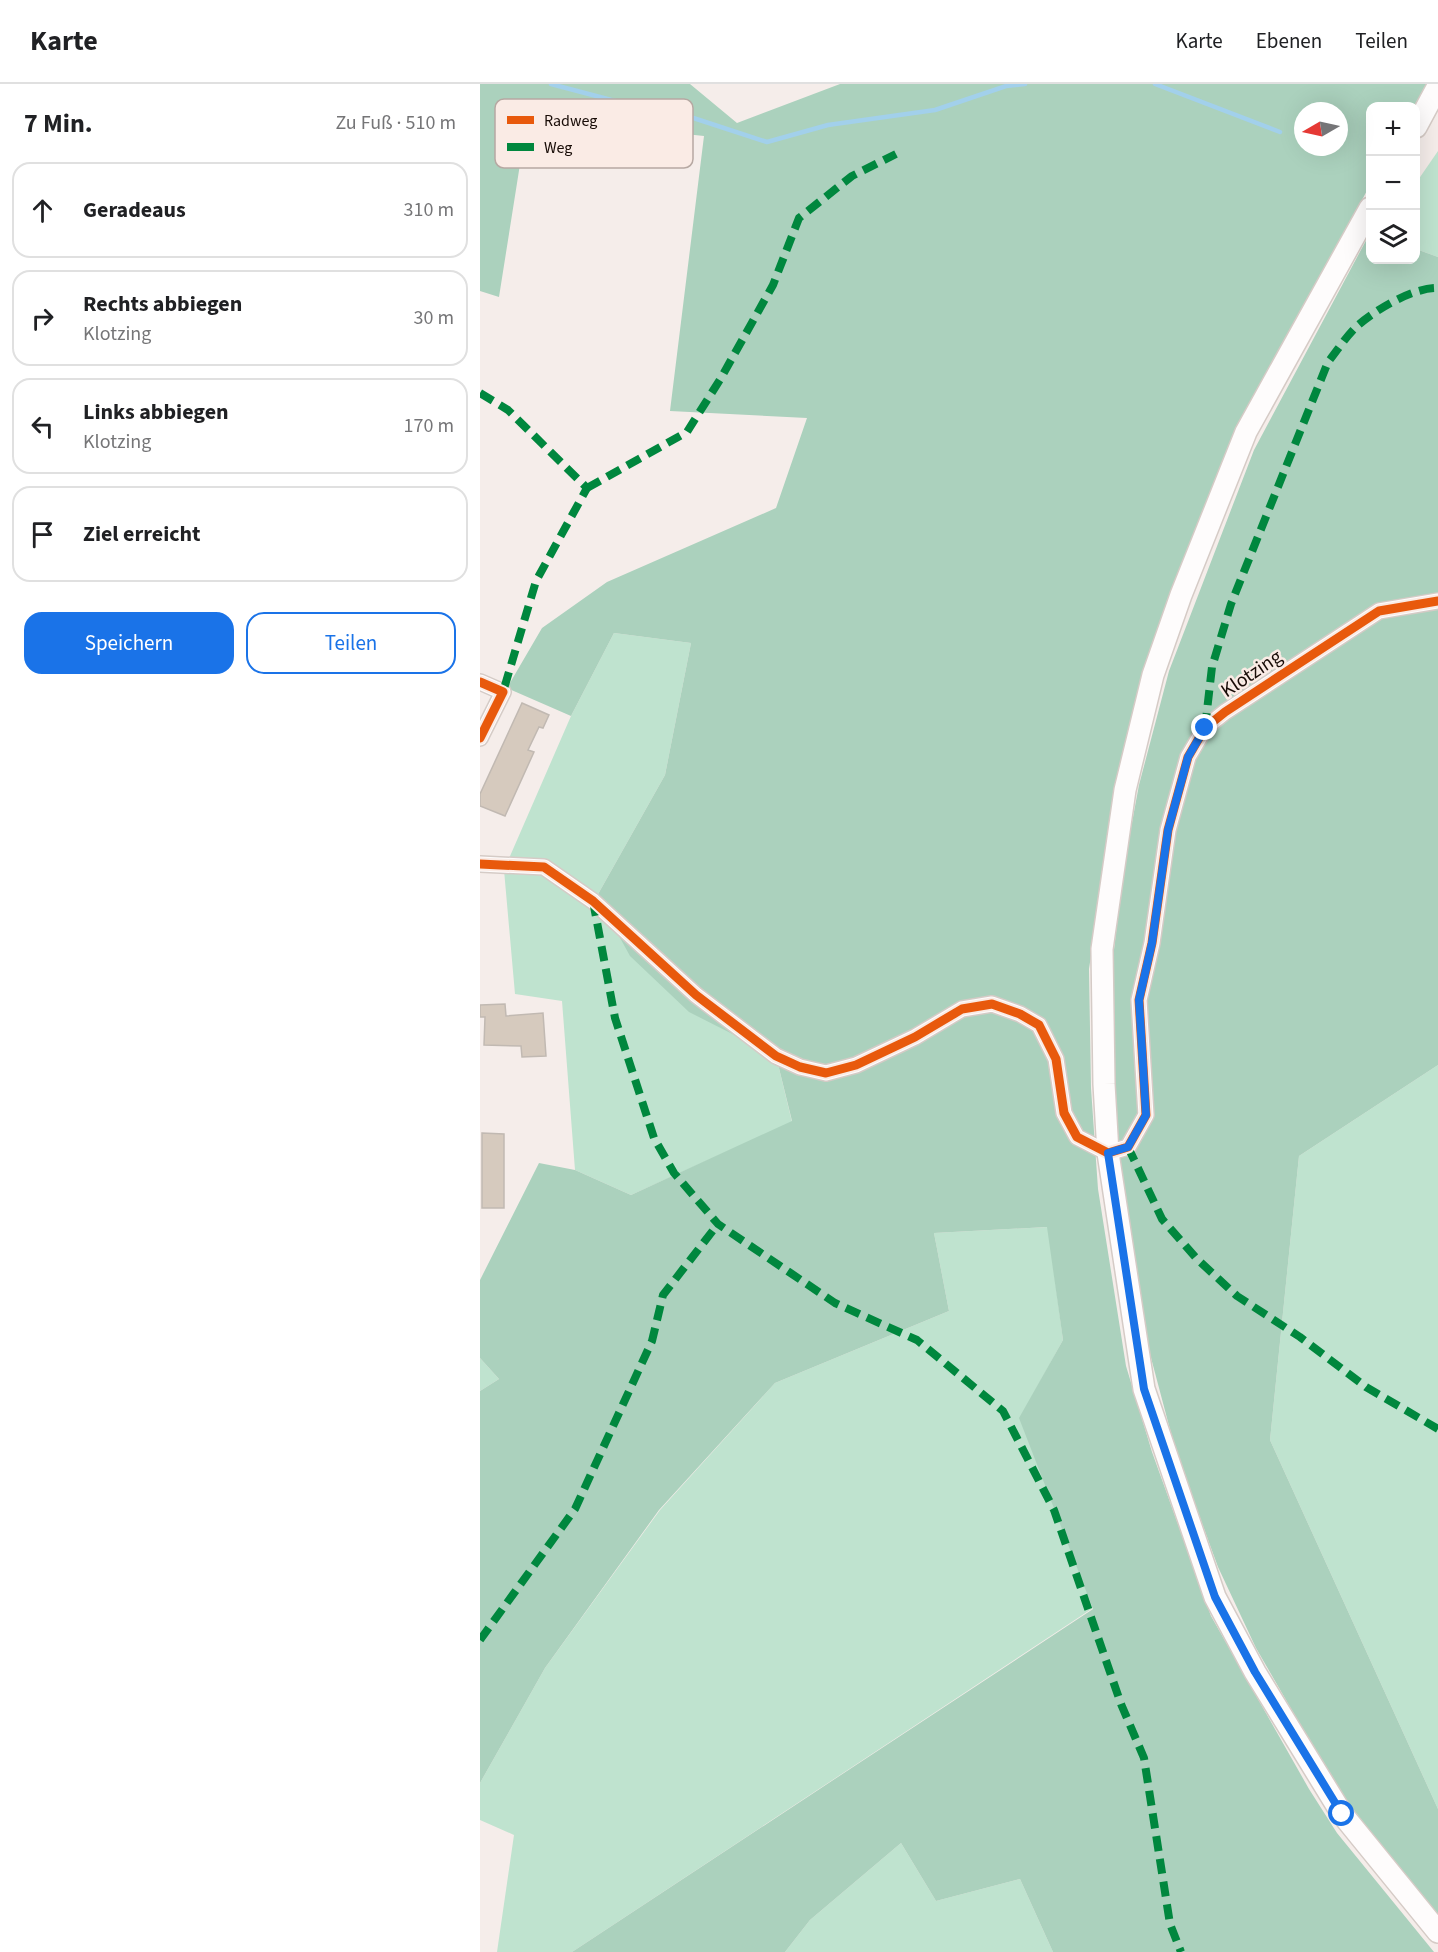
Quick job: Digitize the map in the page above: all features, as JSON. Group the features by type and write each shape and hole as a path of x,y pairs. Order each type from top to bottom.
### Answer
{"main road":[{"path":"1420,120 1438,86"},
{"path":"1370,210 1246,432 1181,595 1153,675 1125,790 1102,950 1108,1153 1144,1389 1215,1597 1255,1672 1342,1814 1438,1932"}],"street":[{"name":"Klotzing","path":"1108,1153 1128,1147 1146,1115 1139,1000 1152,943 1168,830 1188,757 1205,728 1225,712 1378,611 1438,601"},
{"path":"480,682 502,692 480,738"},
{"path":"480,864 544,867 593,902 696,995 776,1056 800,1067 826,1073 856,1065 915,1036 962,1009 992,1004 1020,1014 1039,1024 1056,1059 1064,1113 1077,1137 1108,1153"}],"green space":[{"path":"480,84 690,84 737,123 840,84 1427,84 1416,102 1366,102 1366,192 1245,417 1156,633 1118,771 1089,969 1091,1088 1098,1189 1126,1366 1152,1452 1211,1616 1309,1789 1337,1833 1434,1952 1053,1952 1020,1879 936,1901 901,1843 810,1920 785,1952 572,1952 1093,1609 1019,1418 1063,1340 1047,1227 934,1233 949,1311 775,1383 659,1510 545,1668 480,1783 480,1391 499,1379 480,1358 480,1280 539,1163 575,1170 631,1195 792,1121 776,1056 689,1012 630,956 597,896 665,775 691,643 614,633 571,716 507,688 542,628 607,582 776,508 807,418 670,411 704,136 693,135 693,99 495,99 495,168 519,168 499,297 480,291"},
{"path":"1438,151 1438,257 1420,250 1420,177"},
{"path":"1366,240 1366,264 1420,264 1420,250 1438,257 1438,1065 1299,1156 1270,1440 1438,1809 1438,1919 1336,1787 1256,1648 1218,1567 1176,1452 1150,1354 1125,1215 1111,1115 1112,966 1124,865 1139,785 1169,671 1254,450"},
{"path":"614,633 691,643 665,775 597,896 776,1056 792,1122 631,1195 575,1170 562,1001 515,994 504,870 571,716"},
{"path":"1438,1065 1438,1809 1270,1440 1299,1156"},
{"path":"1048,1227 1063,1340 1020,1418 1093,1608 572,1952 497,1952 514,1835 480,1820 480,1783 545,1668 660,1510 775,1383 949,1311 934,1233"},
{"path":"480,1358 499,1379 480,1391"},
{"path":"901,1843 936,1901 1020,1879 1053,1952 785,1952 810,1920"}],"building":[{"path":"522,703 549,715 543,728 539,727 528,750 534,752 505,816 480,806 480,794"},
{"path":"505,1004 506,1016 543,1013 546,1056 522,1057 521,1046 484,1045 485,1017 480,1017 480,1005"},
{"path":"482,1133 504,1134 504,1208 482,1208"}],"waterway":[{"path":"551,84 608,99"},
{"path":"693,118 767,142 828,125 935,110 1006,86 1025,84"},
{"path":"1155,84 1280,132"}],"marked path":[{"path":"587,488 687,432 721,378 773,285 799,218 852,176 896,154"},
{"path":"1205,728 1212,667 1231,604 1328,362 1351,332 1372,314 1417,291 1438,288"},
{"path":"480,393 508,410 587,488 536,581 503,692"},
{"path":"593,901 615,1018 654,1138 674,1173 718,1224 835,1303 917,1340 1003,1411 1054,1510 1121,1704 1144,1758 1170,1924 1181,1952"},
{"path":"1128,1147 1162,1219 1197,1259 1237,1296 1300,1337 1366,1387 1438,1429"},
{"path":"480,1640 575,1509 652,1341 663,1295 718,1224"}],"cycle path":[{"path":"480,864 544,867 593,901 696,995 776,1056 800,1067 826,1073 856,1065 915,1037 962,1009 992,1004 1020,1014 1039,1025 1056,1059 1064,1113 1077,1137 1108,1153 1128,1147 1146,1115 1139,1000 1152,943 1168,830 1188,757 1205,728 1225,712 1379,611 1438,601"},
{"path":"480,682 503,692 480,738"}],"route":[{"path":"1205,728 1188,757 1168,830 1152,943 1139,1000 1146,1115 1128,1147 1108,1153 1144,1389 1215,1597 1255,1672 1342,1814"}]}
